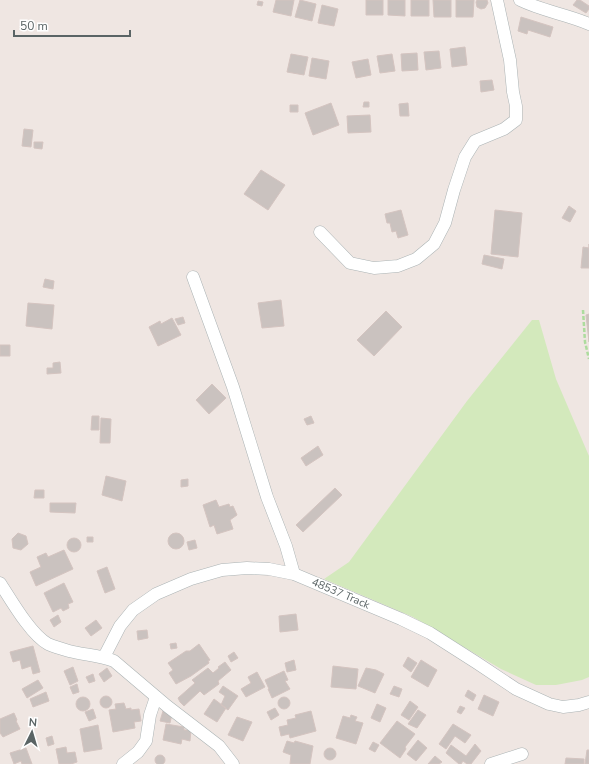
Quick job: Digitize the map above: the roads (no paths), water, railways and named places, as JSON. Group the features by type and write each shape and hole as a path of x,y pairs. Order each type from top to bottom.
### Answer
{"street":[{"path":"320,232 350,263 374,268 398,266 416,259 434,244 445,223 465,157 475,141 504,129 516,120 516,106 510,60 497,0"},
{"path":"520,0 543,10 589,24"},
{"path":"193,277 233,387 267,497 286,546 294,574"},
{"name":"48537 Track","path":"104,657 120,626 133,610 156,594 191,579 222,570 247,568 269,570 294,574 369,605 430,633 516,689 549,704 563,707 589,702"},
{"path":"0,583 23,617 39,637 48,643 70,651 104,657 114,661 156,697 218,746 233,764"},
{"path":"123,764 138,752 146,741 150,715 156,697"},
{"path":"491,764 522,754"}]}
